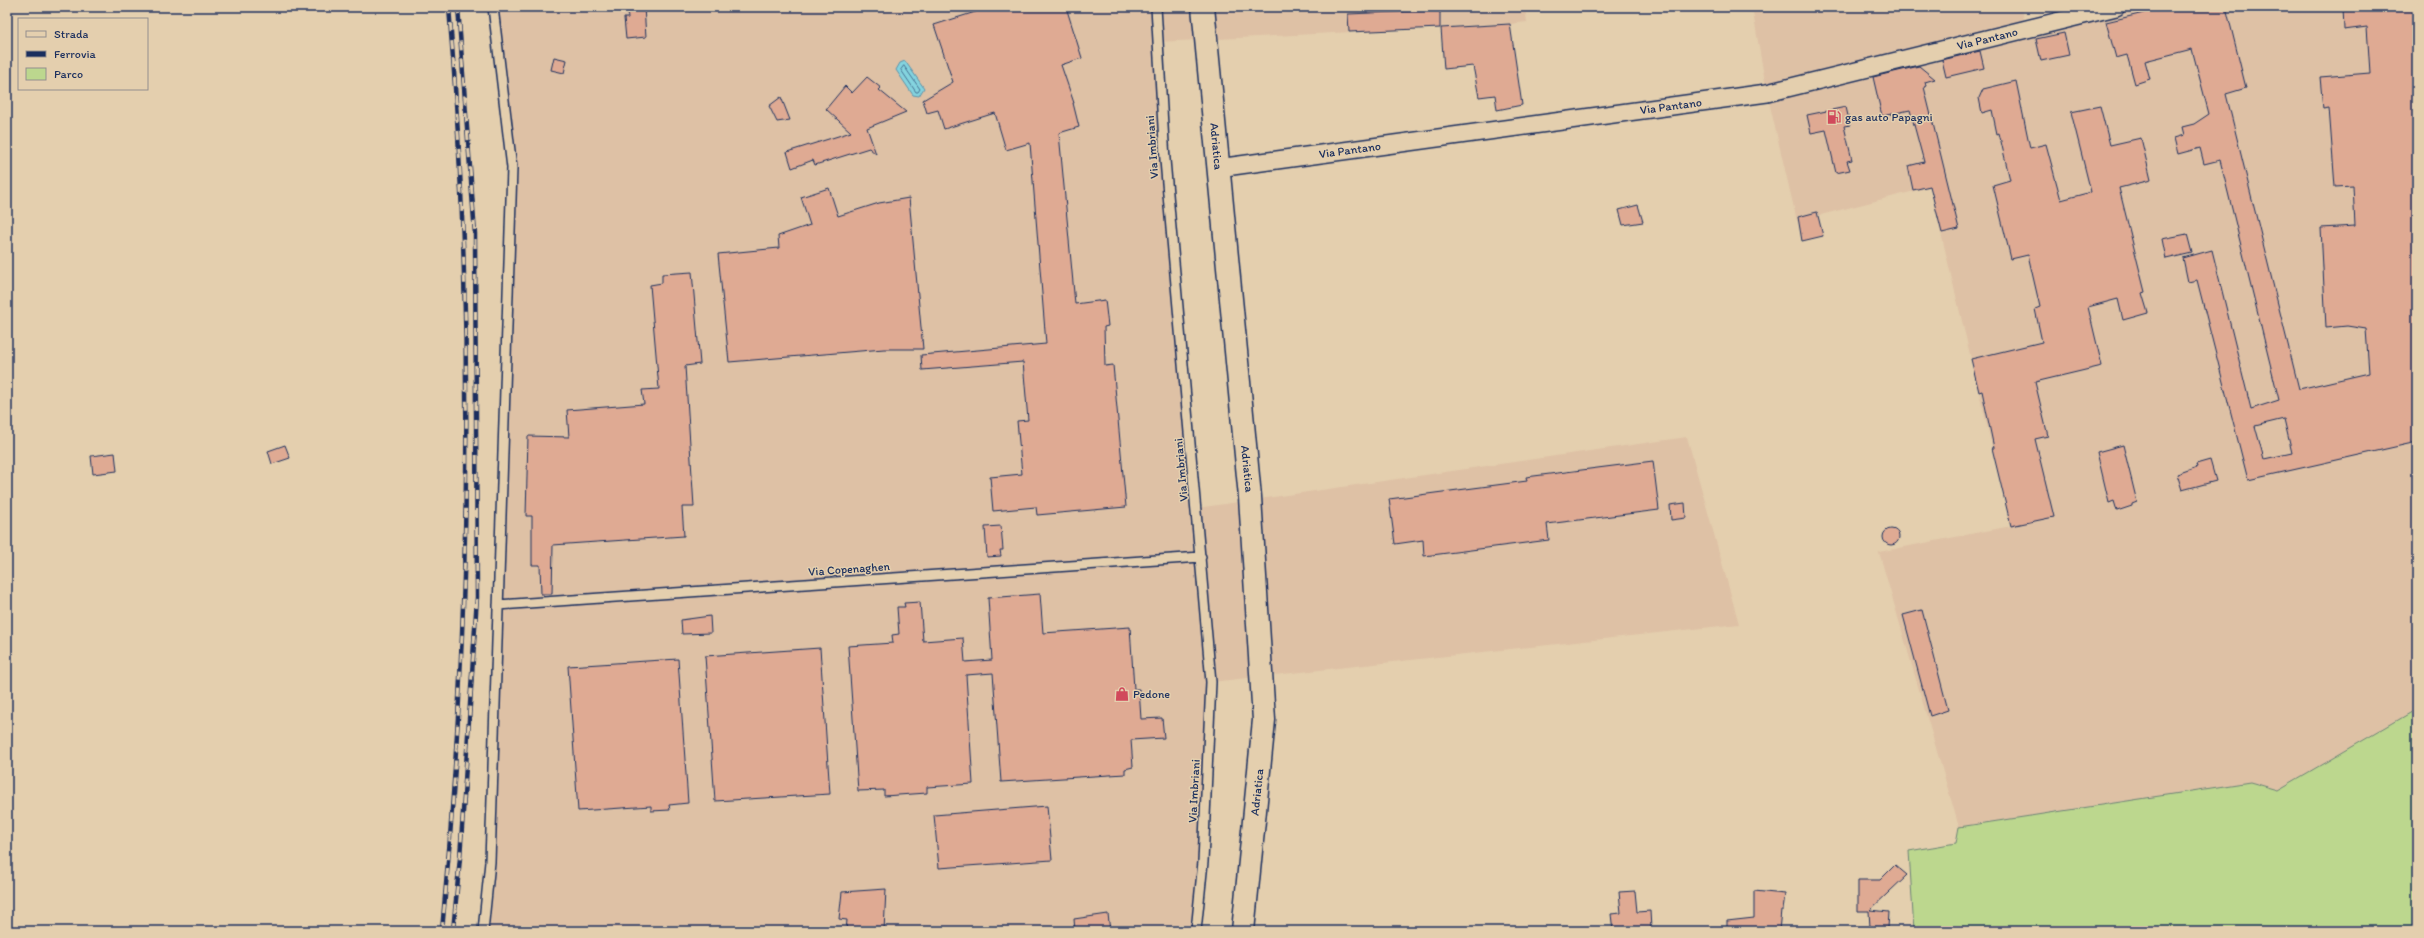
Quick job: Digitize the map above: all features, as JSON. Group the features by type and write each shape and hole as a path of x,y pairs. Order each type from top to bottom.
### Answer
{"main road":[{"name":"Adriatica","path":"1203,7 1250,497 1264,720 1243,931"}],"street":[{"name":"Via Pantano","path":"1218,168 1767,93 2116,7"}],"lane":[{"path":"483,931 490,862 512,168 493,7"},
{"name":"Via Imbriani","path":"1156,7 1165,160 1211,682 1202,862 1196,931"},
{"name":"Via Copenaghen","path":"498,605 1201,556"}],"shaded area":[{"path":"493,7 1525,7 1527,22 1510,24 1158,42 1197,508 1687,437 1739,624 1211,682 1196,931 483,931 490,862 512,168"},
{"path":"1752,7 2022,7 2025,30 2107,7 2417,7 2417,709 2278,790 2250,782 1959,827 1879,552 2011,526 1930,187 1797,221 1767,93"}],"green space":[{"path":"2417,709 2417,931 1914,931 1909,851 1956,843 1959,827 2250,782 2278,790"}],"water":[{"path":"905,61 924,88 919,96 913,95 896,70 900,63"}],"building":[{"path":"644,7 646,37 626,39 624,18 628,18 627,8"},
{"path":"991,7 1066,7 1082,58 1061,65 1074,103 1079,127 1059,133 1075,304 1105,300 1108,326 1104,327 1105,366 1113,365 1126,507 1037,515 1036,507 993,511 990,477 1022,474 1017,421 1028,420 1023,362 922,370 921,355 1046,344 1030,143 1006,150 995,113 944,129 938,110 927,113 923,100 953,82 934,25"},
{"path":"2169,7 2226,7 2246,88 2226,94 2299,389 2369,373 2366,329 2347,326 2326,328 2321,228 2355,226 2353,186 2335,187 2329,108 2323,109 2320,77 2370,73 2367,27 2344,30 2343,7 2417,7 2417,442 2248,480 2197,280 2188,282 2183,258 2212,250 2251,409 2279,400 2220,160 2204,164 2200,148 2178,154 2174,138 2184,135 2182,127 2194,124 2209,114 2192,49 2145,61 2150,79 2135,84 2127,55 2116,58 2106,22","holes":["2284,419 2292,453 2264,459 2255,426"]},
{"path":"1440,10 1440,28 1349,32 1348,14"},
{"path":"1510,24 1522,105 1497,110 1495,95 1479,97 1473,66 1444,69 1441,28"},
{"path":"2064,33 2069,55 2041,61 2036,39"},
{"path":"1980,51 1984,68 1946,77 1942,60"},
{"path":"554,57 567,60 564,73 551,70"},
{"path":"1919,66 1935,79 1925,82 1926,86 1924,87 1959,229 1942,233 1930,186 1913,190 1908,166 1924,162 1910,110 1882,116 1873,77"},
{"path":"867,77 881,88 879,90 906,112 867,128 876,154 869,148 815,165 813,160 792,168 787,152 851,132 826,109 845,86 852,93"},
{"path":"2016,81 2030,148 2046,144 2061,200 2091,192 2071,112 2100,106 2110,145 2141,138 2151,180 2119,188 2145,292 2142,293 2148,313 2123,320 2118,299 2088,307 2102,366 2035,382 2048,436 2035,439 2054,517 2011,526 1992,448 1994,448 1982,391 1979,392 1971,359 2042,342 2035,309 2040,307 2028,255 2011,259 1993,185 2010,180 1999,133 1997,134 1992,110 1982,113 1979,98 1983,89"},
{"path":"781,97 790,120 777,122 769,106"},
{"path":"1846,107 1850,125 1844,126 1852,160 1847,161 1850,170 1836,173 1826,130 1811,133 1807,115"},
{"path":"829,188 838,216 879,203 909,198 923,349 884,349 729,362 718,254 779,248 778,236 810,225 801,197"},
{"path":"1638,205 1643,222 1623,225 1619,210"},
{"path":"1817,212 1823,236 1802,241 1798,217"},
{"path":"2187,234 2192,253 2166,259 2162,239"},
{"path":"692,272 700,364 685,366 694,507 682,507 684,536 553,545 552,594 541,594 540,565 532,565 532,516 526,516 528,436 569,437 567,410 644,404 642,390 659,389 650,285 662,283 662,274"},
{"path":"285,445 290,458 272,464 268,451"},
{"path":"2123,445 2137,502 2132,504 2132,506 2117,511 2114,501 2109,503 2097,452"},
{"path":"115,453 117,471 93,474 91,456"},
{"path":"2210,460 2216,481 2182,490 2177,474 2197,467 2196,464"},
{"path":"1653,461 1659,510 1547,524 1549,540 1424,556 1423,540 1395,544 1389,499 1527,481 1526,477"},
{"path":"1685,503 1686,518 1671,520 1670,505"},
{"path":"1001,526 1003,550 1000,550 1001,556 987,557 985,527"},
{"path":"1888,529 1894,529 1899,534 1897,543 1894,545 1888,545 1883,540 1883,534"},
{"path":"1040,594 1043,633 1130,627 1134,689 1139,689 1141,719 1162,718 1164,738 1131,740 1133,767 1125,769 1125,774 1001,782 993,673 966,675 973,784 927,787 927,793 884,796 884,790 858,791 848,646 893,643 892,635 899,634 897,607 905,607 904,603 920,602 923,641 963,638 965,662 992,660 988,598"},
{"path":"1922,610 1948,710 1930,716 1903,615"},
{"path":"710,616 711,633 682,634 681,620"},
{"path":"820,648 830,794 715,801 705,656"},
{"path":"678,659 688,803 669,805 670,810 651,811 651,806 578,811 568,666"},
{"path":"1047,806 1052,860 939,868 934,815"},
{"path":"1895,865 1907,875 1870,910 1889,912 1888,928 1870,927 1869,911 1858,911 1858,880 1880,880"},
{"path":"886,889 884,931 846,931 847,920 839,919 842,892"},
{"path":"1635,891 1637,912 1650,911 1651,929 1644,929 1644,931 1613,931 1611,914 1621,913 1619,892"},
{"path":"1754,891 1785,894 1783,910 1781,910 1779,931 1727,931 1727,921 1754,918"},
{"path":"1108,914 1110,931 1075,931 1074,919"}],"railway":[{"path":"442,931 452,816 459,700 464,584 466,469 466,354 463,238 449,7"},
{"path":"453,931 460,858 477,597 475,234 458,7"}],"place":[{"name":"gas auto Papagni","path":"1834,117"},
{"name":"Pedone","path":"1122,694"}]}
